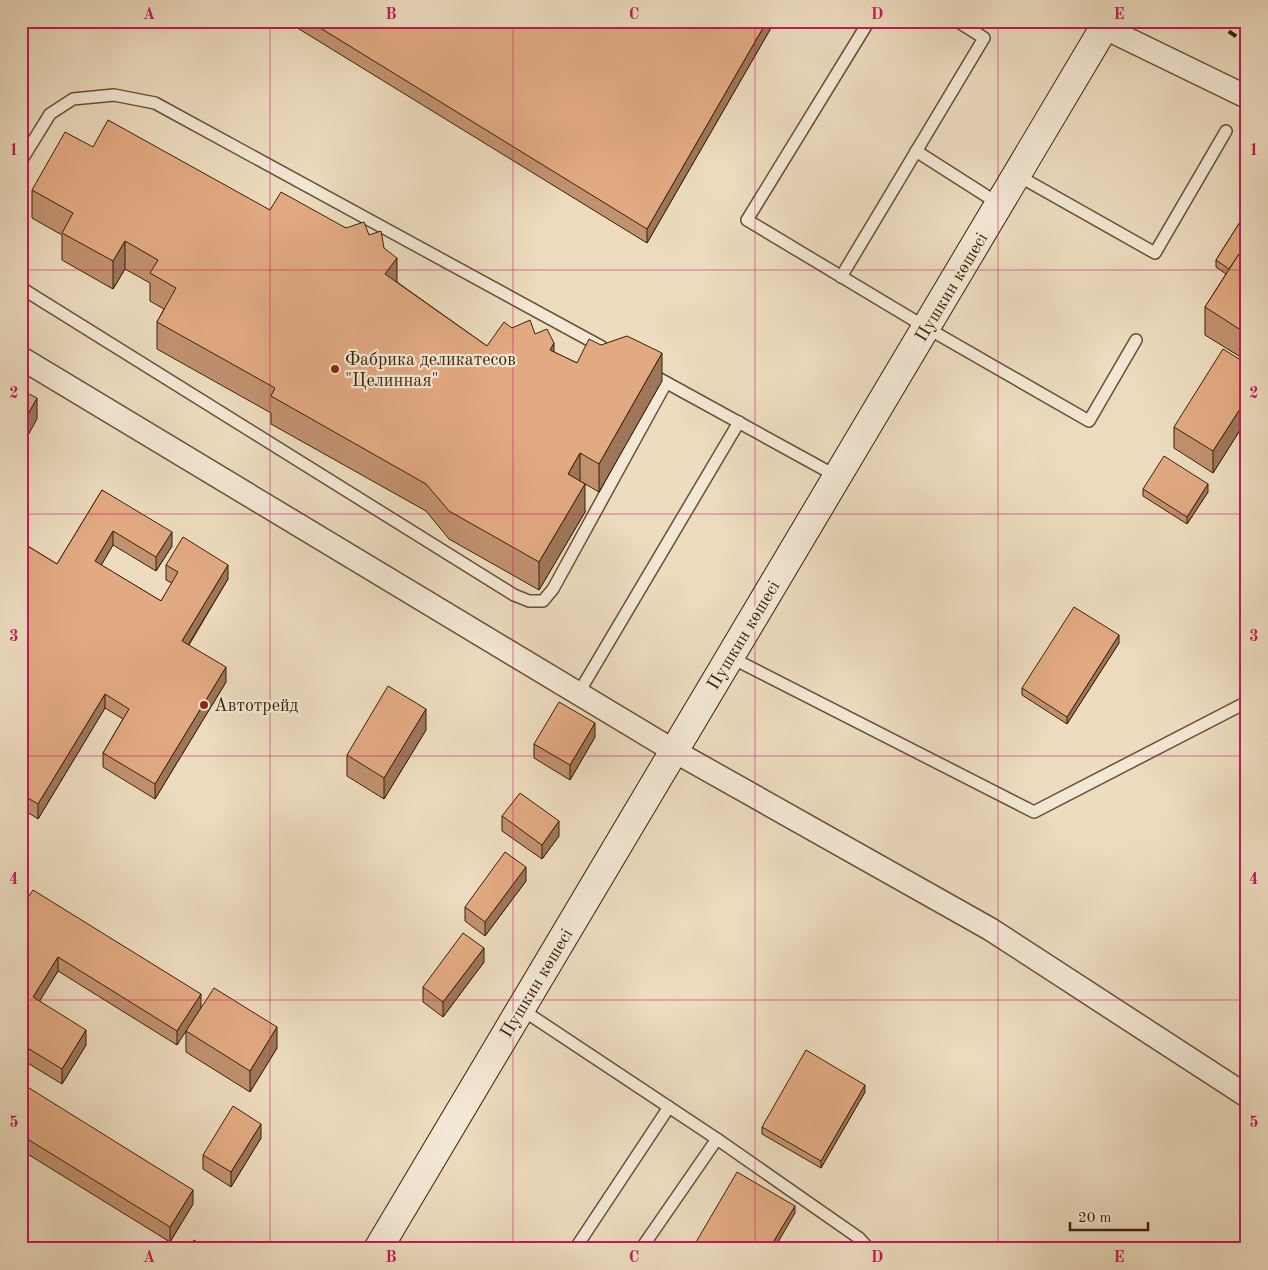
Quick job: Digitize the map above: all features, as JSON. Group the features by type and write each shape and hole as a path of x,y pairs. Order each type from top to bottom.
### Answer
{"main road":[{"name":"Пушкин көшесі","path":"378,1249 1107,24"}],"street":[{"path":"1107,24 1247,96"},
{"path":"21,358 674,751 990,929 1247,1096"}],"lane":[{"path":"869,21 747,220 927,328 1089,421 1136,340"},
{"path":"841,276 984,38 957,21"},
{"path":"21,161 50,114 72,99 114,95 155,103 614,354"},
{"path":"1017,175 1155,253 1226,131"},
{"path":"916,151 1000,204"},
{"path":"21,286 26,291 489,579 514,594 529,600 543,600 553,589 666,382"},
{"path":"640,368 838,476"},
{"path":"578,694 739,422"},
{"path":"730,657 1034,812 1247,702"},
{"path":"520,1009 717,1139 859,1238 869,1249"},
{"path":"575,1249 669,1107"},
{"path":"641,1249 717,1139"}],"building":[{"path":"309,21 767,21 647,229"},
{"name":"Фабрика деликатесов \"Целинная\"","path":"108,120 270,210 281,192 346,228 364,222 369,235 381,231 384,248 397,258 385,274 487,346 504,322 512,328 530,320 535,334 547,329 554,343 550,350 577,363 589,339 601,345 627,336 662,353 599,464 580,453 568,474 585,484 539,562 449,511 426,484 271,396 275,388 157,322 176,288 150,273 158,260 125,241 113,261 62,233 73,213 32,190 65,132 93,147"},
{"path":"1247,211 1247,259 1239,254 1229,269 1216,260"},
{"path":"1239,254 1247,259 1247,334 1205,307"},
{"path":"1223,349 1247,364 1247,398 1213,451 1174,427"},
{"path":"21,390 37,398 21,427"},
{"path":"1164,456 1208,484 1187,517 1143,489"},
{"path":"102,490 172,532 156,557 113,531 95,561 161,601 178,572 166,565 183,537 228,565 182,641 226,667 155,784 103,753 129,709 105,694 38,804 21,794 21,542 57,564"},
{"path":"1074,607 1119,635 1067,717 1022,688"},
{"path":"388,686 426,709 384,778 347,755"},
{"path":"559,702 595,723 570,765 534,744"},
{"path":"520,793 559,821 542,845 502,816"},
{"path":"505,852 526,867 485,922 465,907"},
{"path":"33,890 201,994 177,1031 58,957 33,997 86,1030 62,1069 21,1044 21,908"},
{"path":"463,933 484,948 443,1002 423,987"},
{"path":"214,988 277,1027 250,1071 186,1031"},
{"path":"806,1050 865,1085 821,1161 762,1127"},
{"path":"21,1083 193,1190 170,1227 21,1135"},
{"path":"233,1106 261,1124 231,1172 203,1155"},
{"path":"737,1172 795,1206 769,1249 692,1249"},
{"path":"194,1240 208,1249 189,1249"},
{"path":"67,1245 73,1249 64,1249"}],"railway":[{"path":"1214,21 1247,44"}],"place":[{"name":"Фабрика деликатесов \"Целинная\"","path":"335,369"},
{"name":"Автотрейд","path":"204,705"}]}
